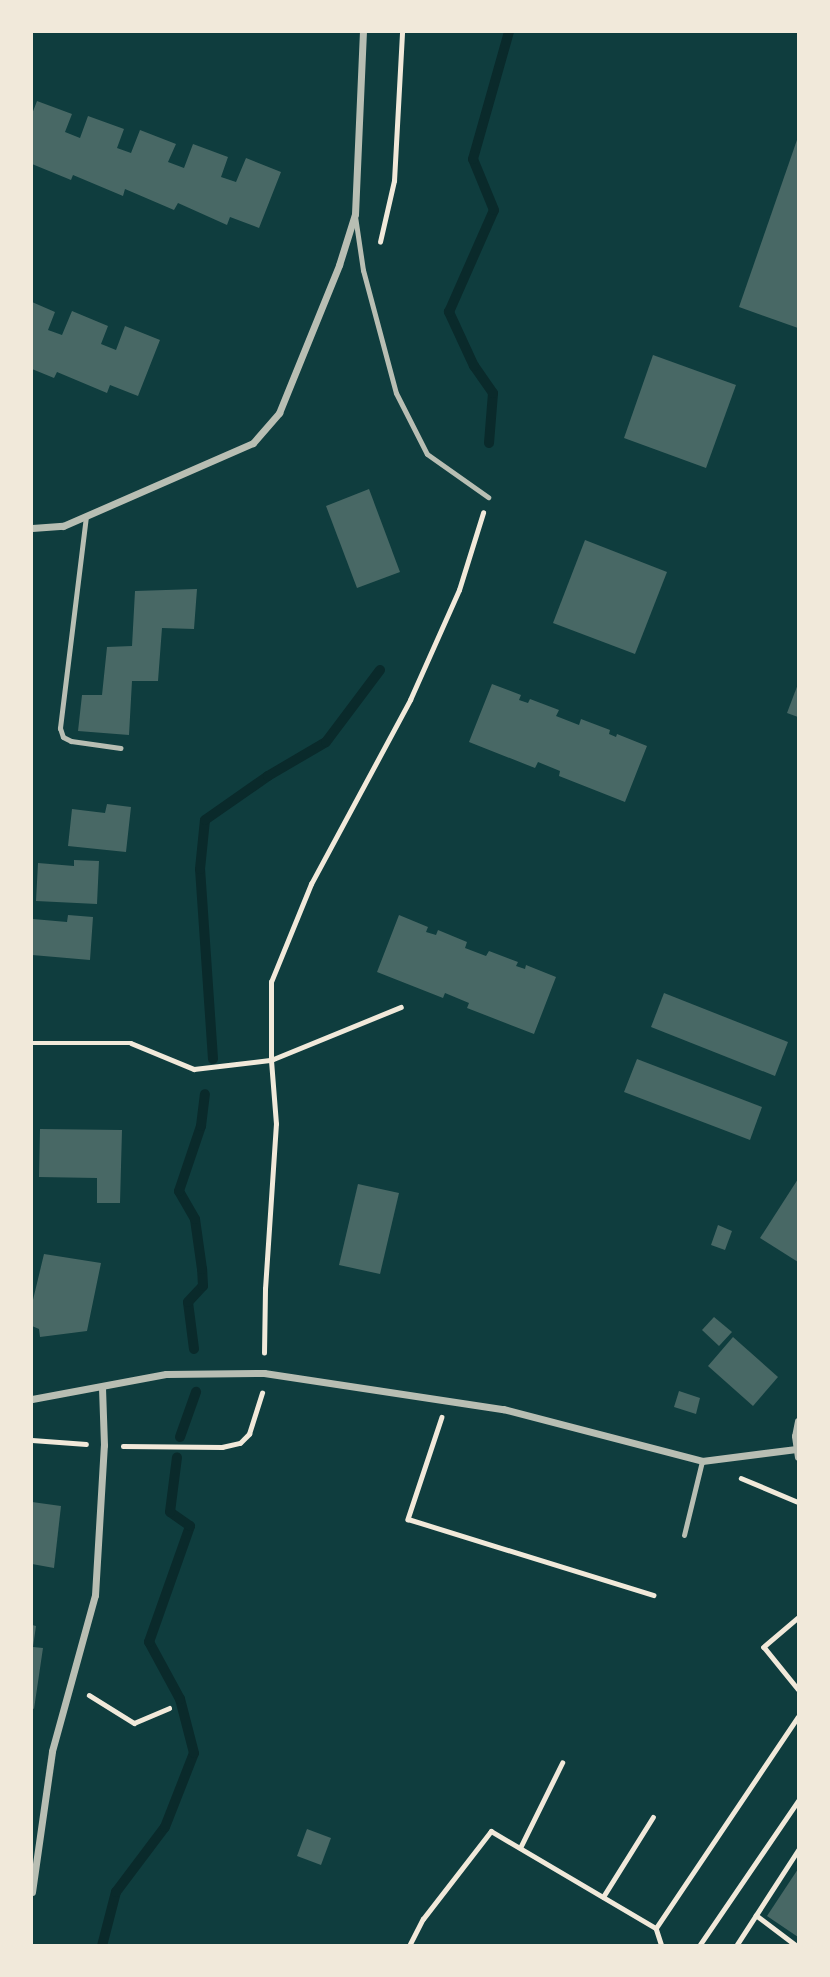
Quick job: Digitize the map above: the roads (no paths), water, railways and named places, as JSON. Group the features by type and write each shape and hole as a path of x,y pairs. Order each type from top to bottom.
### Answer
{"street":[{"path":"32,528 63,526 253,443 279,413 339,265 355,214 363,32"},
{"path":"32,1399 166,1374 264,1373 447,1398 503,1409 702,1461 797,1453 799,1421"},
{"path":"32,1892 52,1751 95,1595 104,1446 102,1388"}],"lane":[{"path":"355,214 363,270 396,393 427,454 488,497"},
{"path":"86,516 60,728 63,737 71,741 121,748"},
{"path":"684,1535 702,1461"}],"waterway":[{"path":"489,443 493,393 474,366 449,312 494,210 473,159 509,32"},
{"path":"213,1059 200,869 205,820 268,776 326,742 380,670"},
{"path":"194,1349 188,1302 203,1286 202,1269 195,1219 179,1191 201,1126 205,1094"},
{"path":"180,1437 196,1392"},
{"path":"102,1946 116,1892 165,1827 194,1753 180,1699 149,1642 190,1526 170,1512 177,1457"}]}
